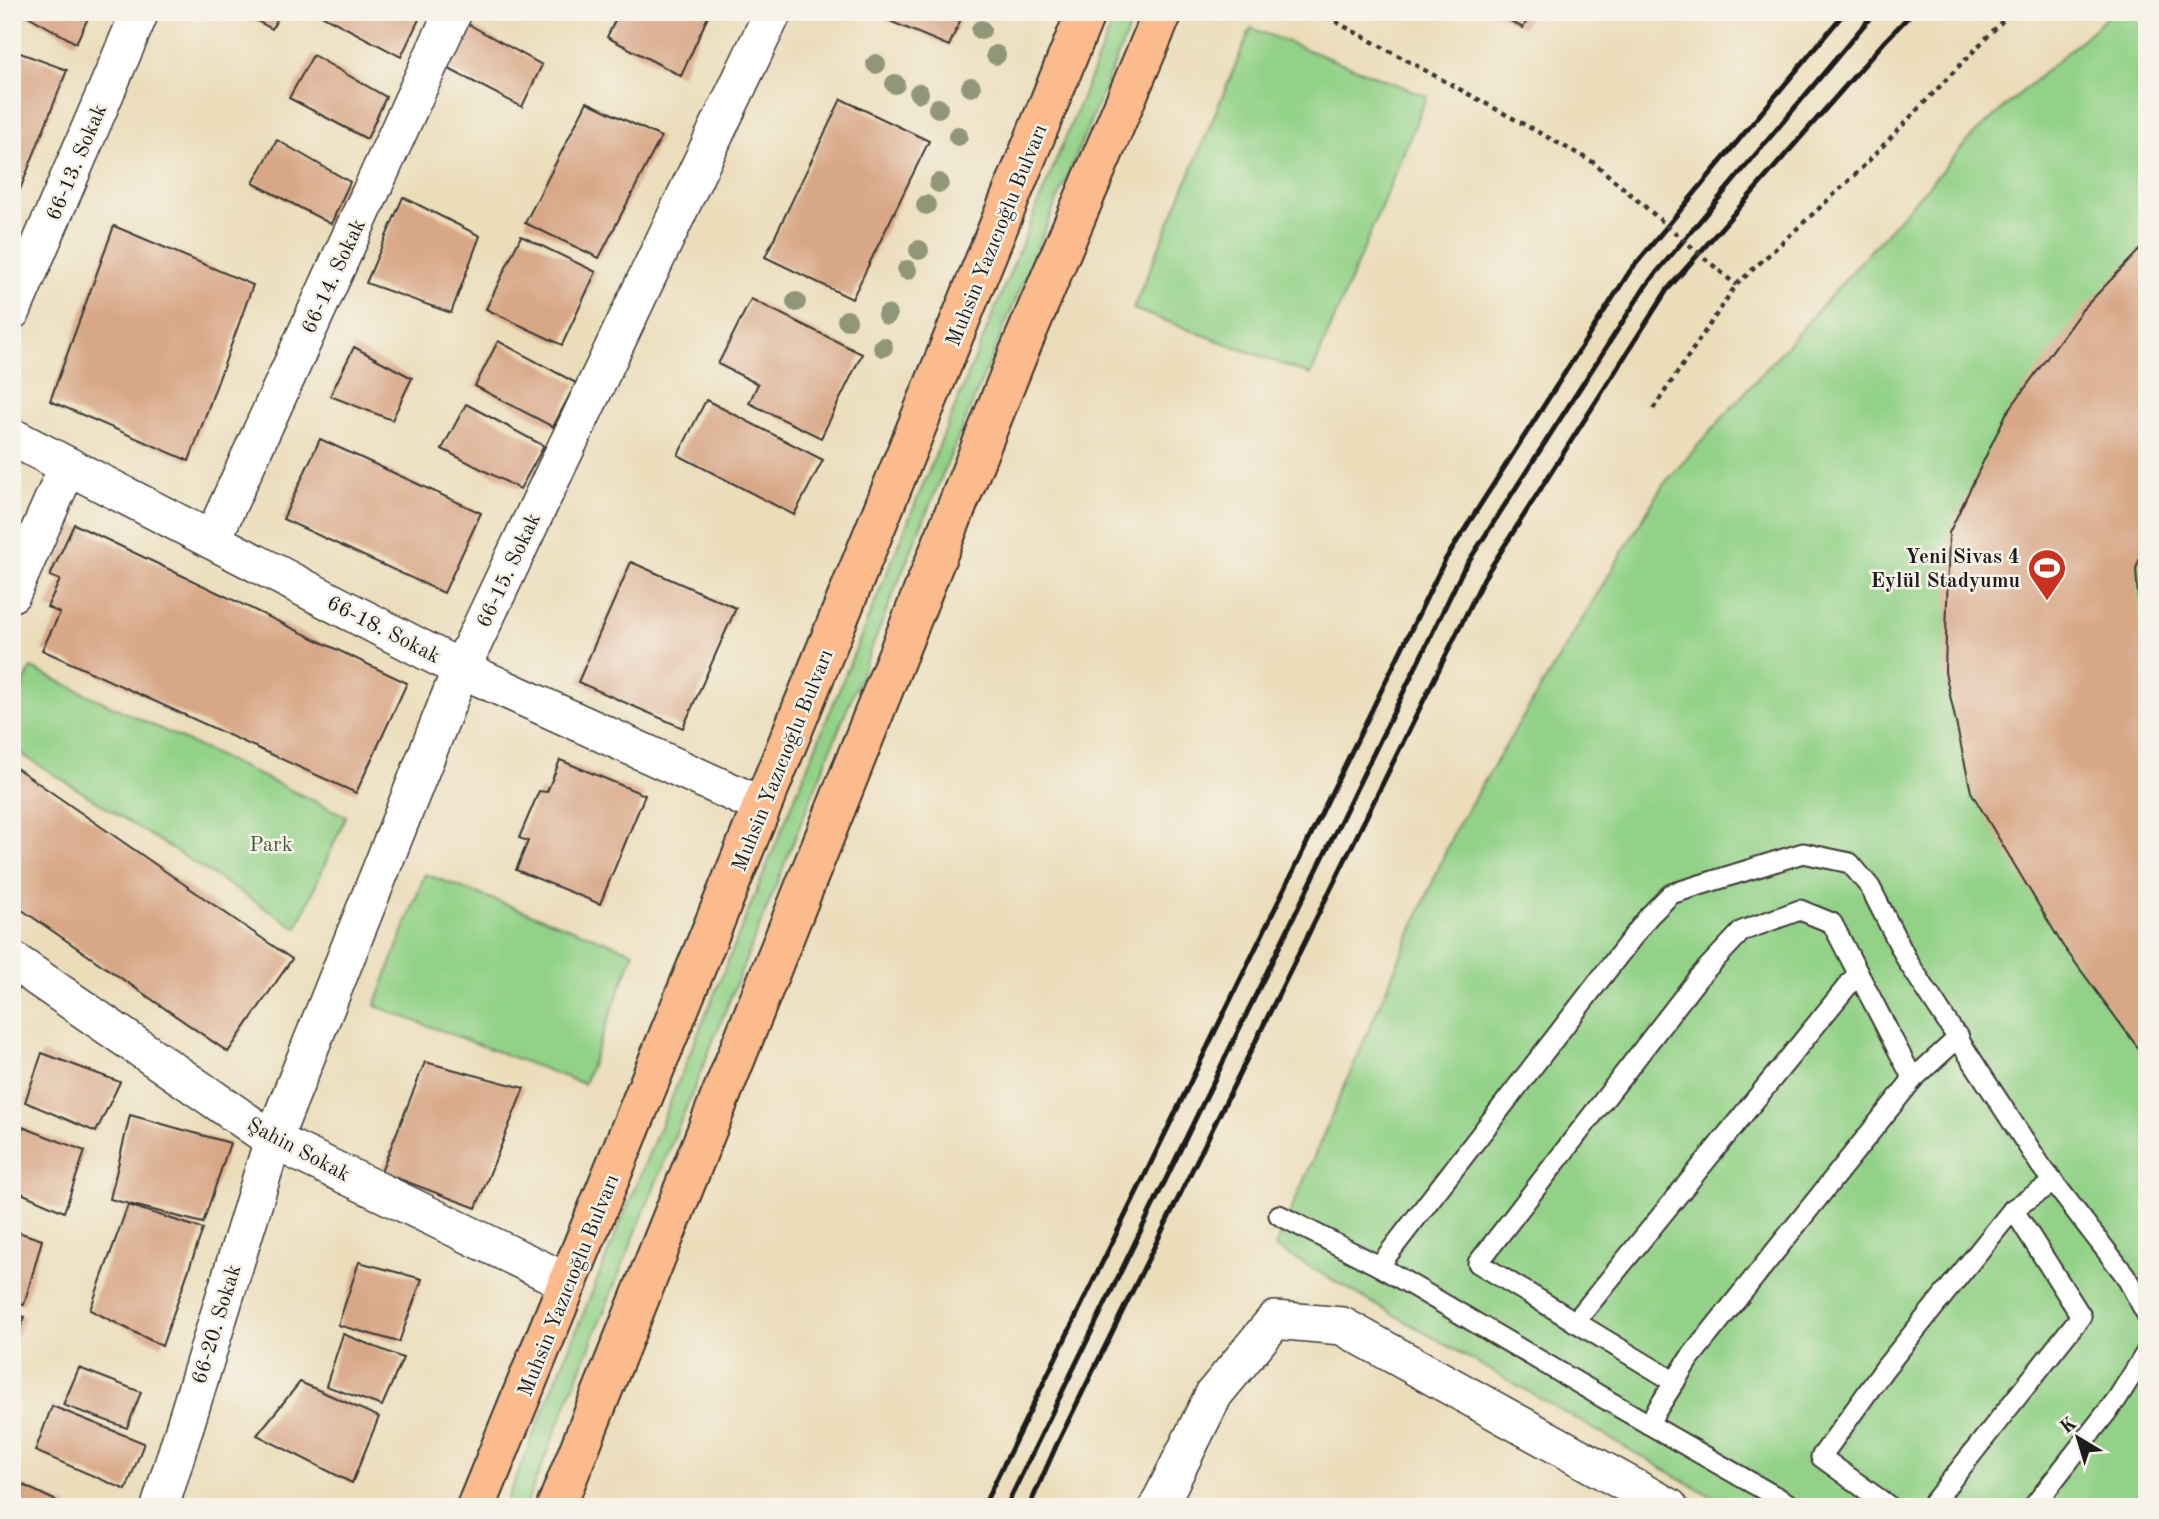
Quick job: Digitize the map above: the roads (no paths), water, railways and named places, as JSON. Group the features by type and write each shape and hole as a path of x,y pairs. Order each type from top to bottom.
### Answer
{"main road":[{"name":"Muhsin Yazıcıoğlu Bulvarı","path":"476,1507 1086,12"},
{"path":"556,1507 1018,354 1163,12"}],"street":[{"name":"66-13. Sokak","path":"12,311 140,12"},
{"name":"66-14. Sokak","path":"212,540 453,12"},
{"name":"66-15. Sokak","path":"273,1140 461,669 773,12"},
{"name":"66-18. Sokak","path":"12,437 461,669 762,806"},
{"path":"12,593 68,466"},
{"name":"Şahin Sokak","path":"12,960 273,1140 569,1283"},
{"name":"66-20. Sokak","path":"160,1507 273,1140"},
{"path":"1158,1507 1214,1394 1275,1320 1342,1326 1669,1507"}],"lane":[{"path":"1379,1266 1640,926 1671,894 1804,853 1850,863 1870,887 1908,962 2041,1166 2125,1275 2147,1315"},
{"path":"1675,1382 1478,1263 1698,978 1742,931 1800,910 1832,923 1913,1079"},
{"path":"1575,1322 1858,973"},
{"path":"1648,1424 1689,1359 1913,1079 1959,1037"},
{"path":"1890,1507 1821,1457 1885,1368 2012,1209 2054,1182"},
{"path":"1930,1507 2081,1316 2012,1209"},
{"path":"1279,1215 1379,1266 1794,1507"},
{"path":"2034,1507 2117,1399 2147,1351"}],"railway":[{"path":"983,1507 1445,560 1630,271 1845,12"},
{"path":"1006,1507 1463,570 1647,284 1875,12"},
{"path":"1029,1507 1057,1444 1484,578 1667,290 1913,12"}],"place":[{"name":"Yeni Sivas 4 Eylül Stadyumu","path":"2047,602"}],"park label":[{"name":"Park","path":"271,844"}]}
